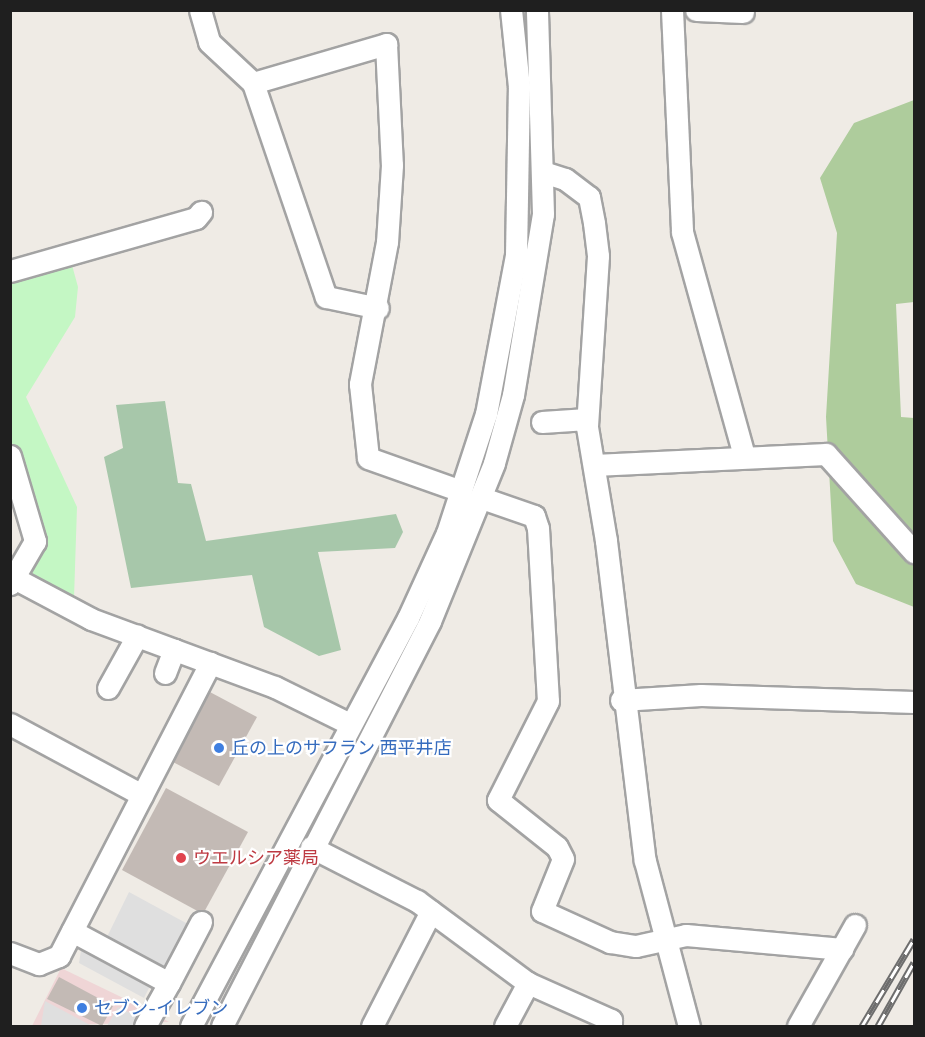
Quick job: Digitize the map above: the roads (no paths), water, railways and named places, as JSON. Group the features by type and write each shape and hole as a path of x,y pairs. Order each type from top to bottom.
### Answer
{"street":[{"path":"200,10 209,42 253,84 326,297 378,308"},
{"path":"191,1026 417,600 461,491 486,414 516,255 519,87 511,10"},
{"path":"222,1026 430,621 482,498 513,394 529,308 543,172 537,10"},
{"path":"672,10 682,232 744,454"},
{"path":"696,10 743,12"},
{"path":"253,84 386,44 392,165 378,308 360,384 368,458 461,491"},
{"path":"543,172 579,188 589,197 592,214 598,256 587,420 621,700 645,861 664,942 689,1026"},
{"path":"10,271 196,218 201,212"},
{"path":"542,422 587,420"},
{"path":"594,465 744,454 826,454 915,552"},
{"path":"10,456 35,541 12,581 137,636 210,663 350,724"},
{"path":"482,498 534,516 538,528 548,701 498,800 557,847 563,859 542,911 610,942 664,942 686,935 842,949"},
{"path":"108,688 137,636"},
{"path":"165,673 174,650"},
{"path":"10,953 39,964 59,956 210,663"},
{"path":"621,700 701,695 915,702"},
{"path":"10,724 142,795"},
{"path":"312,847 431,911 528,983 611,1020 611,1026"},
{"path":"372,1026 431,911"},
{"path":"145,1026 201,922"},
{"path":"798,1026 855,925"},
{"path":"72,931 169,983"},
{"path":"505,1026 528,983"}],"railway":[{"path":"862,1026 914,939"},
{"path":"878,1026 914,962"}],"place":[{"name":"丘の上のサフラン 西平井店","path":"219,748"},
{"name":"ウエルシア薬局","path":"181,858"},
{"name":"セブン-イレブン","path":"82,1008"}]}
